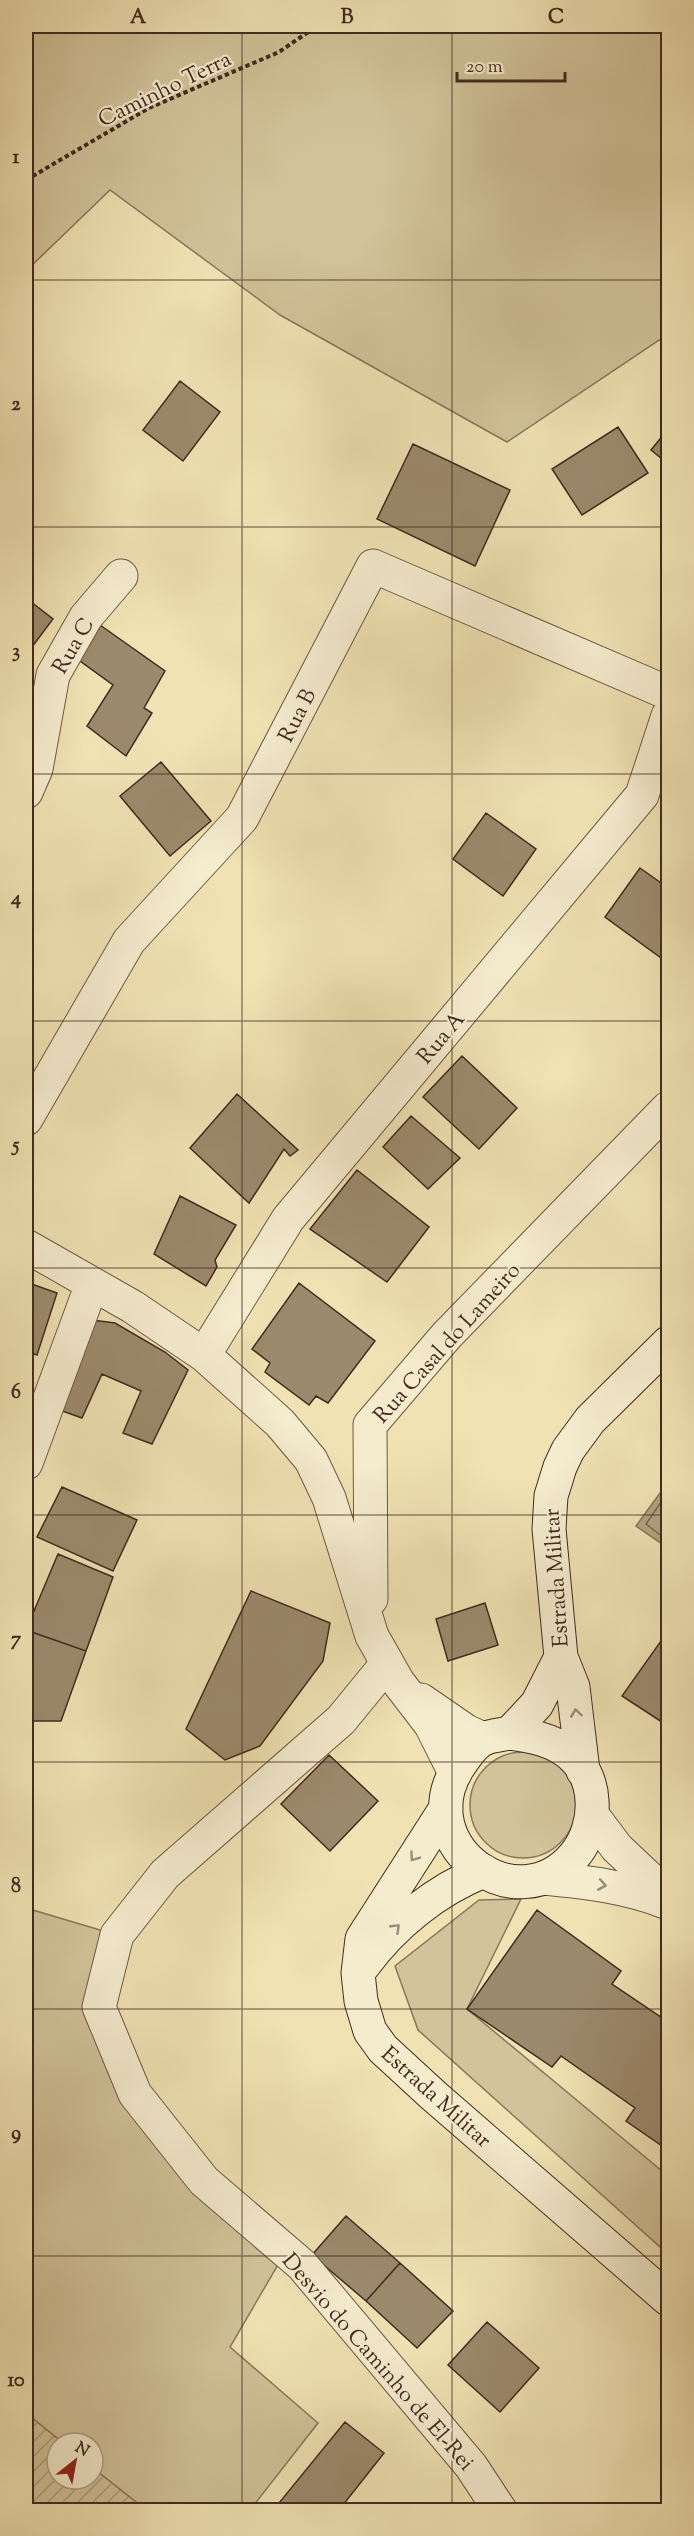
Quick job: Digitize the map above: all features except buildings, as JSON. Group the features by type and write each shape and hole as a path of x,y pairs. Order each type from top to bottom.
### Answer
{"street":[{"name":"Rua B","path":"26,1119 129,941 242,818 372,566 669,693"},
{"name":"Rua C","path":"26,792 36,769 53,675 86,617 121,576"},
{"name":"Rua A","path":"204,1355 288,1218 642,795 669,716"},
{"name":"Rua Casal do Lameiro","path":"372,1636 370,1425 447,1335 669,1108"},
{"path":"26,1245 133,1307 204,1355 280,1424 311,1460 329,1498 372,1636 392,1674 431,1725 455,1773"},
{"path":"26,1463 92,1284"},
{"name":"Estrada Militar","path":"496,1736 537,1704 561,1657 549,1529 551,1496 560,1467 578,1434 590,1420 669,1343"},
{"path":"543,1878 566,1865 583,1846 593,1816 592,1796 583,1771 573,1687 561,1657"},
{"path":"392,1674 447,1719 496,1736 540,1737 567,1752 583,1771"},
{"name":"Desvio do Caminho de El-Rei","path":"392,1674 165,1874 117,1935 99,2007 135,2094 204,2181 302,2265 471,2466 500,2511"},
{"path":"496,1736 462,1761 450,1782 446,1808 449,1830 461,1853 475,1867 501,1879 525,1881 543,1878 616,1888 650,1895 669,1903"},
{"name":"Estrada Militar","path":"446,1808 362,1939 358,1973 361,2001 370,2031 383,2049 433,2095 669,2299"},
{"path":"593,1816 617,1848 669,1896"},
{"path":"358,1973 383,1941 404,1921 462,1880 484,1871"}],"path":[{"name":"Caminho Terra","path":"26,180 149,108 279,52 317,26"}],"shaded area":[{"path":"26,26 668,26 668,334 507,442 280,315 110,190 26,271"},
{"path":"523,1752 543,1756 561,1767 572,1785 576,1805 572,1825 561,1843 543,1854 523,1858 503,1854 485,1843 474,1825 470,1805 474,1785 485,1767 503,1756"},
{"path":"521,1899 467,2009 668,2176 668,2254 418,2030 395,1966 479,1900"},
{"path":"26,1908 117,1935 99,2007 135,2094 286,2251 230,2347 318,2423 250,2510 146,2510 105,2478 105,2431 48,2431 26,2413"},
{"path":"26,2413 48,2431 45,2431 45,2491 105,2491 105,2478 146,2510 26,2510"}],"water":[{"path":"668,1482 668,1548 636,1526"}]}
